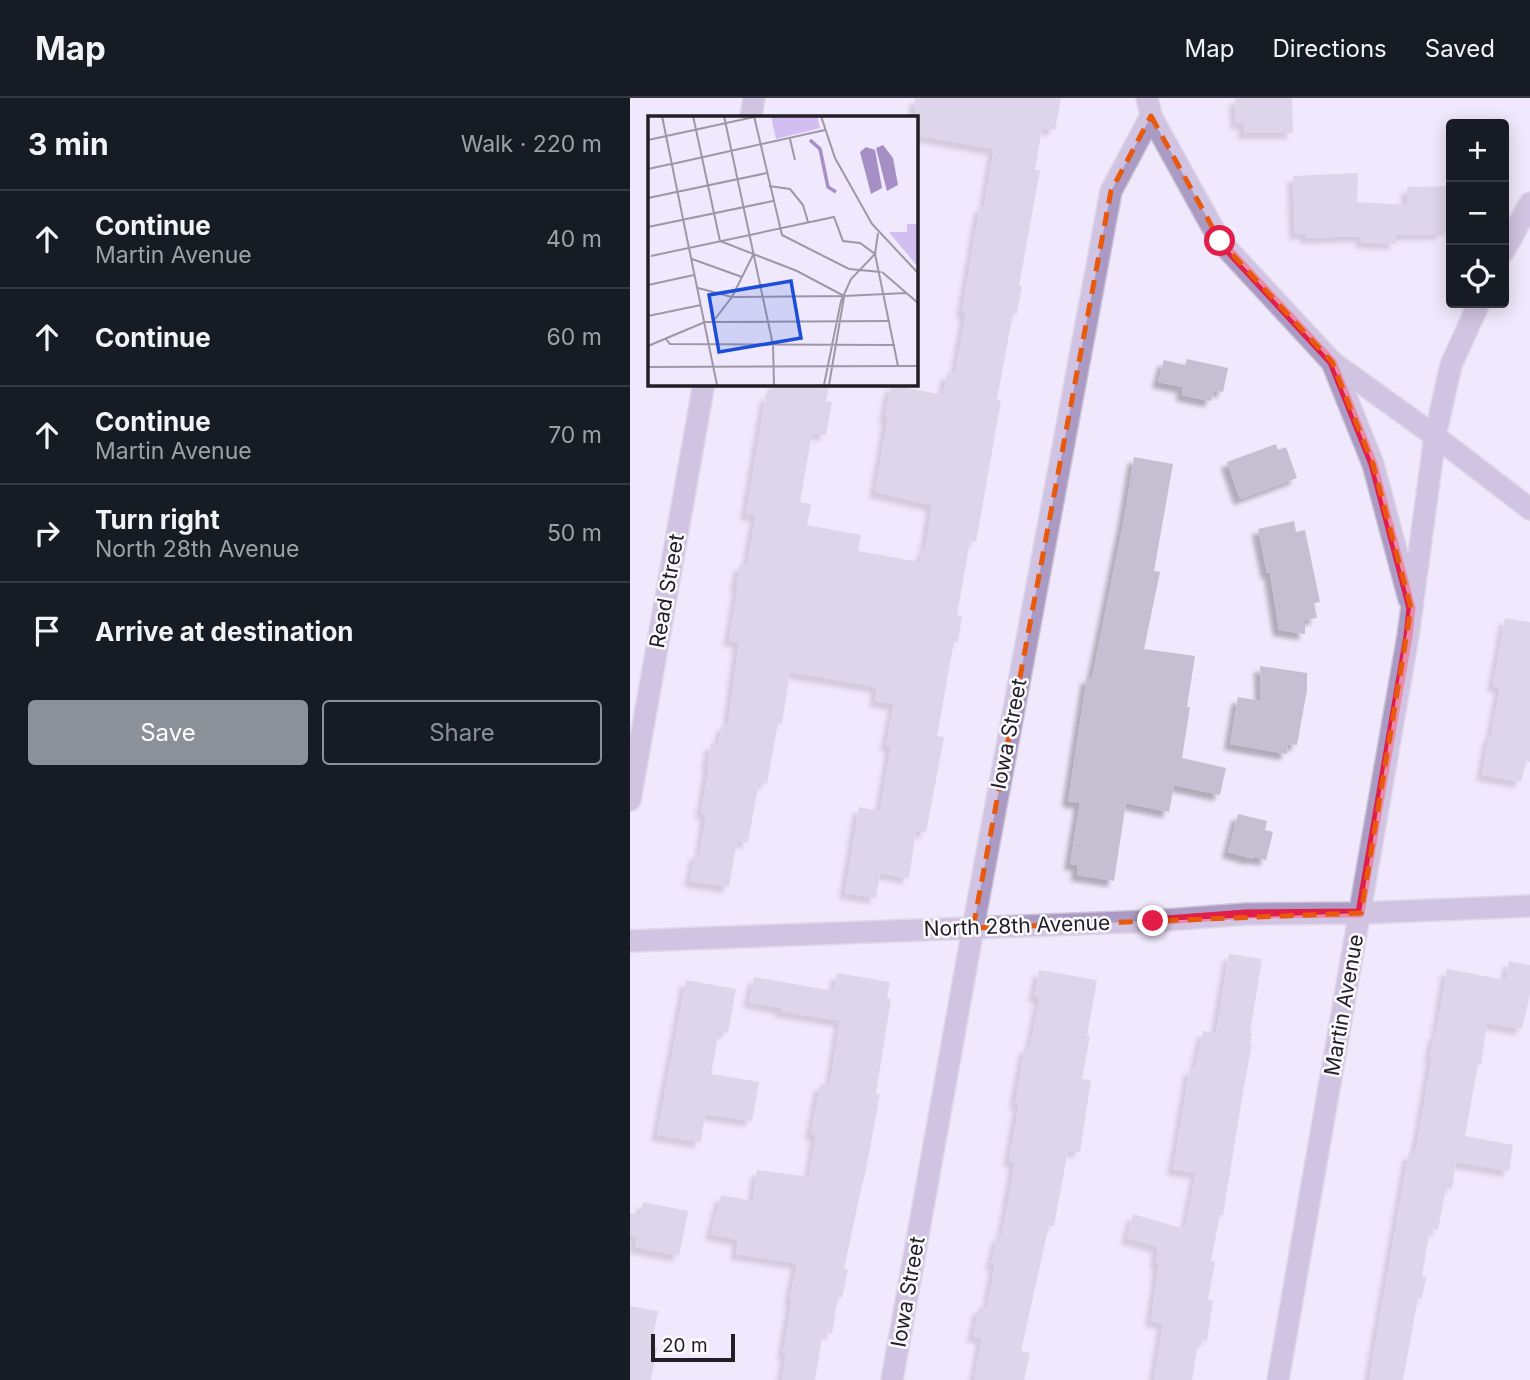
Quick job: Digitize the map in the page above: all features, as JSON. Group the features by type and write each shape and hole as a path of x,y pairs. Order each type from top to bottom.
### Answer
{"street":[{"path":"751,116 754,98"},
{"path":"1149,107 1220,241 1332,362 1530,509"},
{"name":"Iowa Street","path":"892,1380 973,928 1111,191 1149,107"},
{"path":"1507,245 1530,203"},
{"name":"Martin Avenue","path":"1278,1380 1408,636 1435,436 1451,365 1477,308"},
{"path":"1332,362 1373,464 1411,608"},
{"name":"Read Street","path":"630,800 704,385"},
{"name":"North 28th Avenue","path":"630,941 1153,921 1246,914 1360,913 1530,906"}],"highlighted area":[{"path":"1151,116 1220,241 1332,362 1373,464 1411,608 1361,913 973,928 1111,191"}],"building":[{"path":"915,98 1061,98 1055,130 1042,128 1035,170 1040,170 1019,286 1022,286 1017,314 1013,313 997,400 1001,401 976,542 970,541 957,615 962,616 958,642 954,641 937,736 944,737 926,833 916,831 909,878 880,873 876,898 845,893 859,807 880,811 891,746 886,745 894,704 875,701 877,687 790,672 782,724 778,723 767,784 759,782 748,842 737,841 729,887 690,881 695,854 700,854 706,814 701,813 711,743 718,745 723,724 728,725 739,642 729,640 736,587 740,564 747,565 756,515 746,514 766,394 772,396 775,385 829,386 826,401 832,402 826,435 812,433 800,502 811,504 807,525 861,535 858,551 920,562 923,549 925,550 932,505 875,492 888,417 885,417 891,385 943,395 947,373 955,374 966,313 962,312 980,206 984,207 994,149 917,135"},
{"path":"1235,98 1292,98 1293,133 1244,133 1244,123 1236,123"},
{"path":"1358,173 1357,202 1407,205 1407,187 1446,186 1446,229 1442,229 1442,234 1396,235 1396,244 1361,242 1362,236 1306,238 1306,233 1295,234 1293,176"},
{"path":"1187,359 1228,368 1223,392 1214,390 1211,401 1182,395 1183,387 1158,382 1164,360 1185,365"},
{"path":"1276,444 1278,450 1286,447 1297,478 1240,499 1227,462"},
{"path":"1134,457 1173,464 1154,571 1160,572 1144,649 1195,656 1182,758 1226,768 1220,795 1174,785 1169,812 1126,803 1114,881 1077,875 1078,865 1070,864 1080,803 1068,801 1087,677 1092,678"},
{"path":"1294,521 1296,532 1305,530 1320,602 1314,603 1317,618 1305,620 1305,634 1279,630 1270,573 1267,573 1258,529"},
{"path":"1505,618 1530,622 1530,762 1526,761 1521,782 1482,775 1500,687 1493,686"},
{"path":"1260,666 1307,673 1307,690 1297,745 1288,744 1287,754 1230,744 1238,697 1261,701"},
{"path":"1238,814 1267,821 1265,830 1273,832 1266,860 1228,852"},
{"path":"1229,954 1262,959 1250,1033 1252,1044 1223,1215 1220,1215 1211,1261 1215,1262 1208,1300 1213,1301 1207,1341 1201,1340 1198,1343 1192,1380 1154,1380 1163,1323 1151,1321 1159,1263 1156,1263 1158,1247 1127,1238 1133,1214 1185,1229 1196,1173 1173,1169 1190,1068 1195,1069 1203,1031 1216,1033"},
{"path":"1509,961 1530,965 1530,994 1522,1029 1487,1023 1481,1065 1478,1064 1465,1136 1513,1145 1509,1171 1456,1162 1452,1189 1446,1188 1438,1230 1430,1229 1422,1276 1426,1277 1422,1299 1418,1298 1403,1380 1369,1380 1409,1153 1415,1153 1447,969 1506,980"},
{"path":"1039,970 1097,980 1082,1079 1091,1080 1080,1152 1068,1150 1054,1226 1049,1225 1021,1351 1030,1353 1024,1380 974,1380 982,1338 973,1336 979,1307 987,1308 995,1265 991,1264 998,1235 1002,1236 1015,1162 1009,1161 1019,1104 1015,1104 1025,1047 1030,1047 1040,997 1034,997"},
{"path":"837,973 890,982 887,998 891,999 876,1094 880,1094 844,1269 848,1270 842,1298 838,1297 832,1334 823,1332 815,1380 782,1380 786,1354 783,1353 797,1263 736,1254 738,1240 711,1234 721,1195 753,1201 757,1170 809,1177 816,1135 811,1134 820,1084 830,1085 840,1021 781,1011 781,1008 749,1002 754,977 834,991"},
{"path":"686,980 736,989 728,1033 719,1031 711,1074 759,1082 752,1121 705,1114 701,1142 657,1135"},
{"path":"643,1202 688,1211 679,1256 635,1247 637,1236 630,1235 630,1213 640,1215"},
{"path":"630,1306 658,1311 651,1347 657,1348 651,1380 630,1380"}],"route":[{"path":"1153,921 1246,914 1360,913 1411,608 1373,464 1332,362 1220,241"}]}
